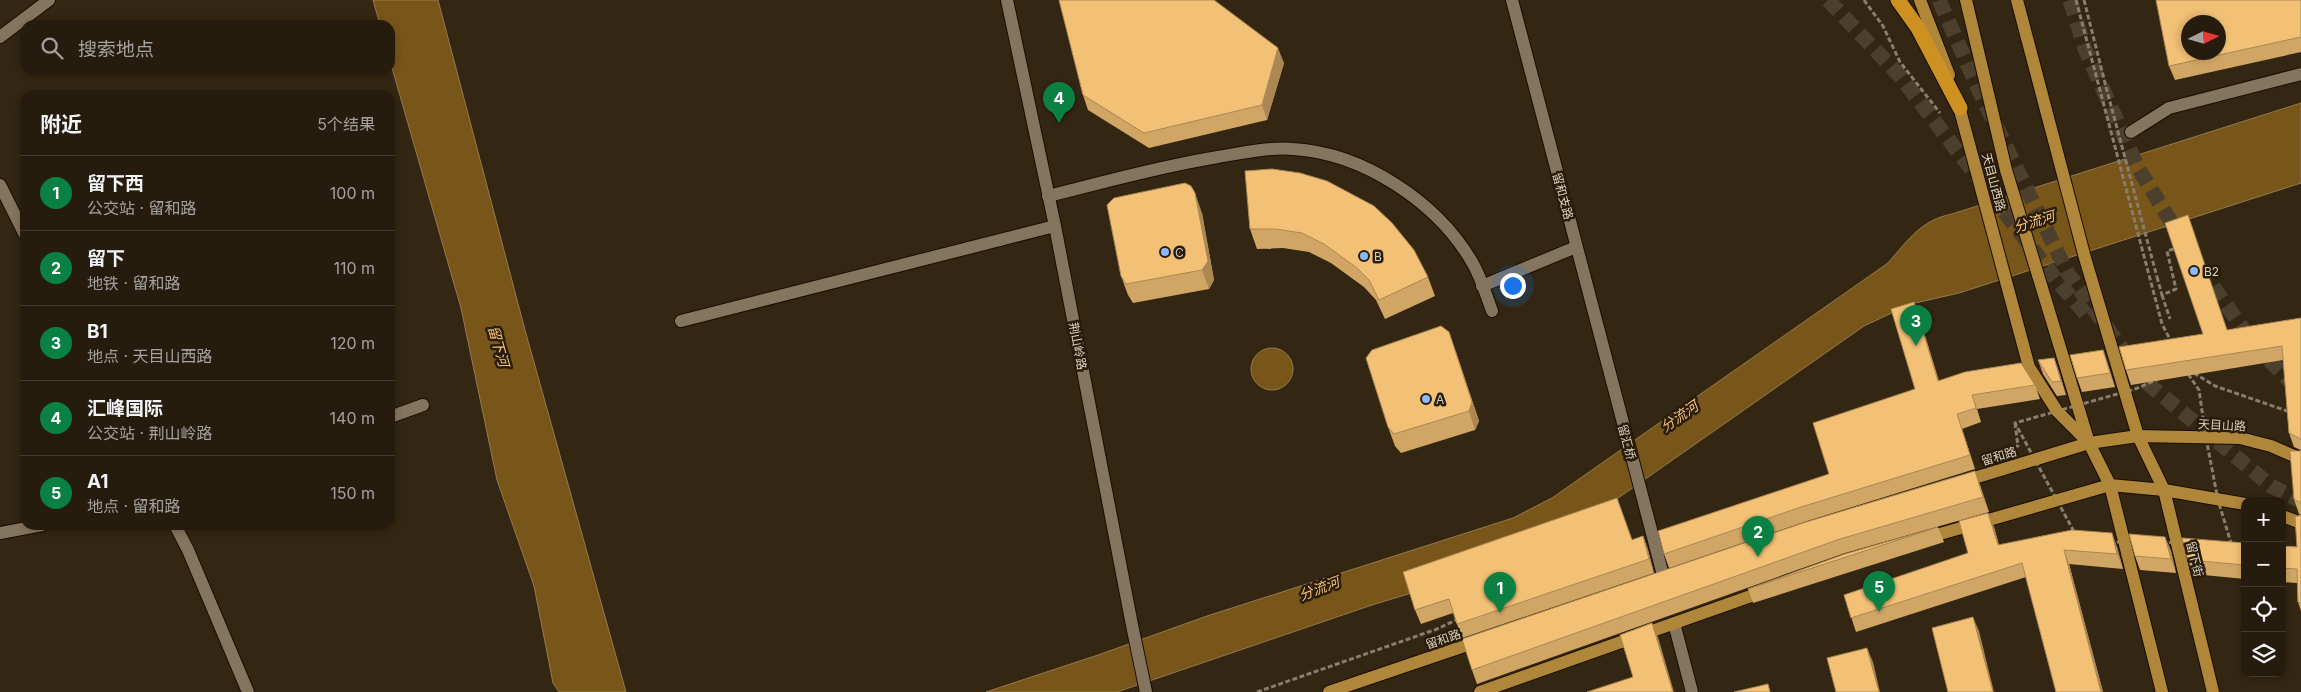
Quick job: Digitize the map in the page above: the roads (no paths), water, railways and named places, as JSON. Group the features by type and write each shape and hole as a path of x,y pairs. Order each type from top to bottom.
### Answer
{"highway":[{"path":"1898,0 1918,28 1960,108"}],"main road":[{"name":"天目山西路","path":"1920,0 1960,108 2029,367 2057,411 2089,443"},
{"name":"天目山西路","path":"1966,0 2006,170 2089,443 2110,485"},
{"path":"2016,0 2085,258 2138,436"},
{"name":"留和路","path":"1950,486 2089,443 2138,436"},
{"name":"天目山路","path":"2138,436 2240,438 2271,446 2301,458"},
{"name":"留下街","path":"2138,436 2164,490 2213,692"},
{"path":"2110,485 2162,692"},
{"path":"1914,542 2110,485 2164,490 2241,503"},
{"path":"2286,517 2301,523"},
{"path":"1480,692 1774,587"},
{"name":"留和路","path":"1329,692 1487,639"}],"street":[{"path":"22,20 48,0"},
{"name":"荆山岭路","path":"1007,0 1055,226 1146,692"},
{"name":"留和支路","path":"1512,0 1614,391"},
{"path":"0,37 20,22"},
{"path":"2131,132 2168,108 2301,74"},
{"path":"1048,196 1166,167 1264,149 1294,149 1335,156 1370,171 1414,196 1450,230 1473,263 1492,311"},
{"path":"0,184 20,225"},
{"path":"681,321 1055,226"},
{"path":"1482,286 1576,247"},
{"name":"留汇桥","path":"1614,391 1664,579"},
{"path":"395,415 423,405"},
{"path":"0,533 20,529"},
{"path":"178,530 188,550 248,692"},
{"path":"1674,623 1692,692"}],"water":[{"name":"留下河","path":"373,0 438,0 525,330 626,692 559,692 553,683 534,586 497,480 461,308 394,75 395,20 379,20"},
{"name":"分流河","path":"2301,103 2301,183 1959,293 1911,304 1864,326 1551,545 1500,566 1372,605 1117,692 986,692 1207,616 1513,518 1552,498 1888,263 1916,232 1932,221"},
{"path":"1276,348 1284,351 1290,357 1293,369 1290,381 1284,387 1268,390 1260,387 1254,381 1251,365 1254,357 1260,351"}],"tunnel":[{"path":"1828,0 1899,75 2058,282 2090,319"},
{"path":"1939,0 1982,97 2067,272 2146,382 2271,486 2301,501"},
{"path":"2070,0 2085,49 2138,168 2181,238"},
{"path":"2200,268 2256,347 2301,392"}],"place":[{"name":"汇峰国际","path":"1059,123"},
{"name":"C","path":"1165,252"},
{"name":"B","path":"1364,256"},
{"name":"B2","path":"2194,271"},
{"name":"B1","path":"1916,346"},
{"name":"A","path":"1426,399"},
{"name":"留下","path":"1758,557"},
{"name":"A1","path":"1879,612"},
{"name":"留下西","path":"1500,613"}]}
